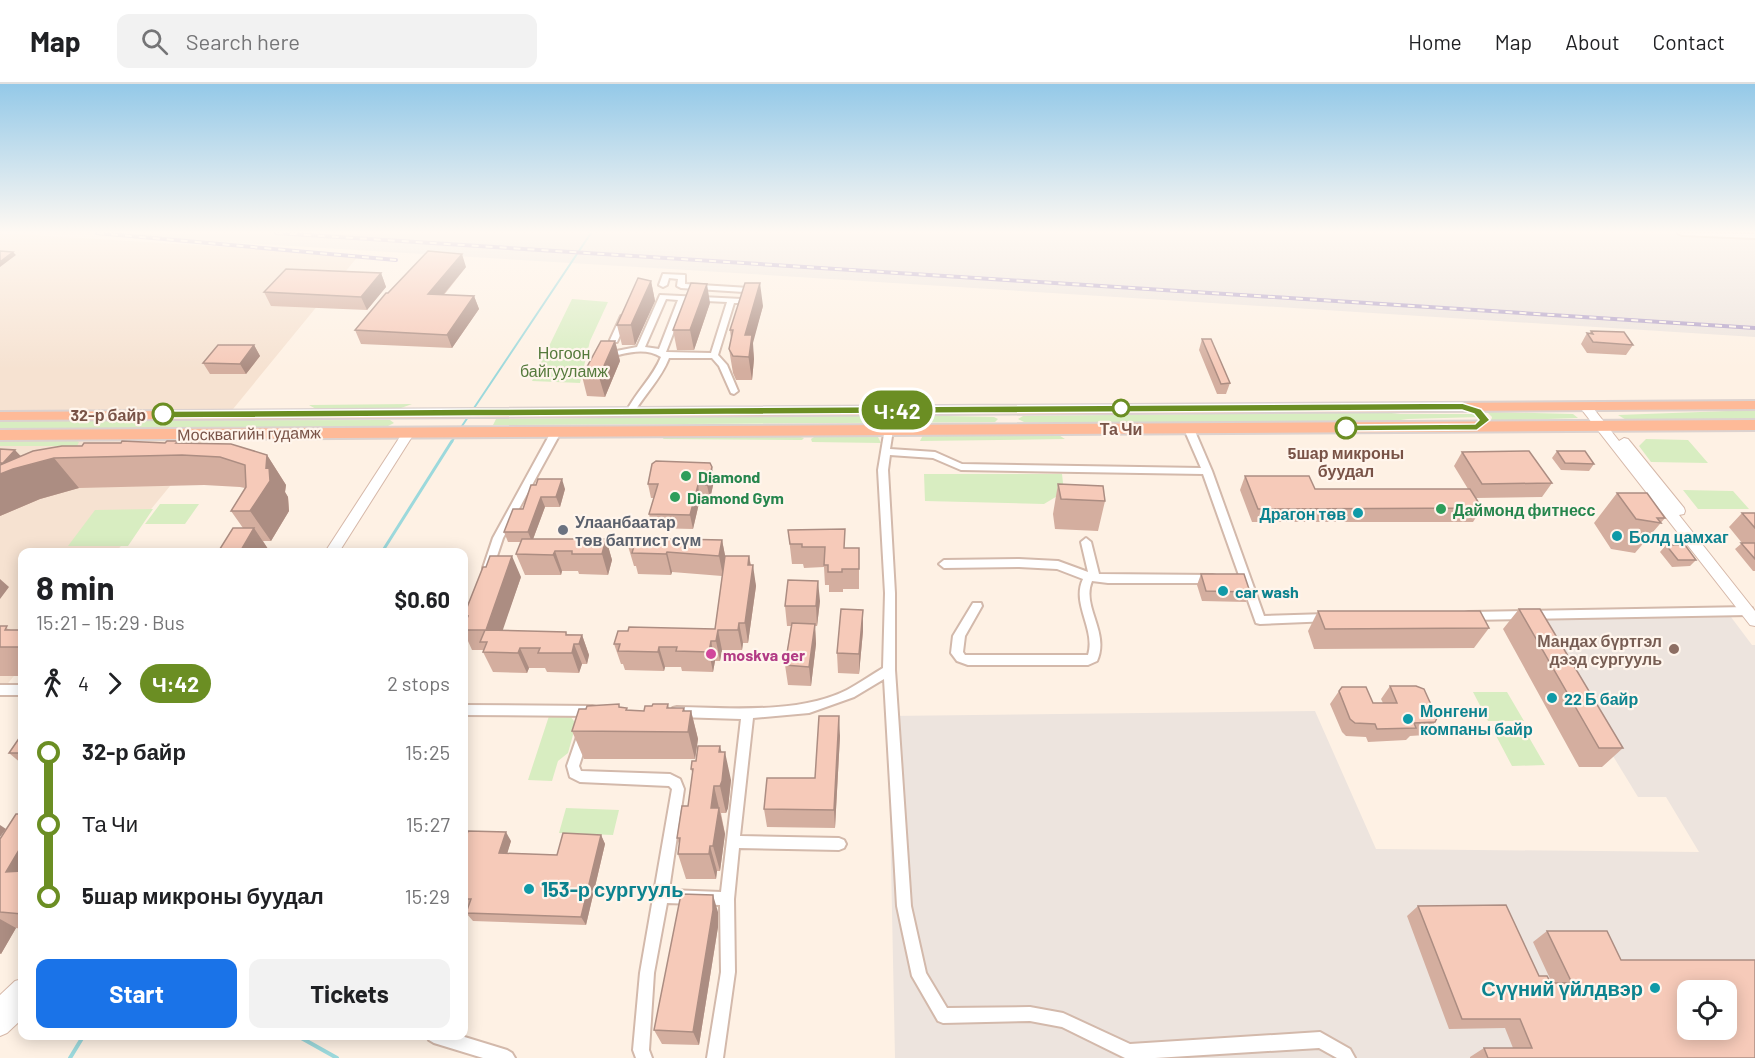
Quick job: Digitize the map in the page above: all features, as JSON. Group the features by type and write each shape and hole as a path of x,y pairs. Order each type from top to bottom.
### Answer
{"highway":[{"name":"Москвагийн гудамж","path":"0,416 1755,405"},
{"path":"1462,406 1478,411 1483,416 1483,424 1477,427"},
{"path":"1007,409 1011,429"},
{"name":"Москвагийн гудамж","path":"0,435 1755,425"}],"main road":[{"path":"1590,407 1753,613"},
{"path":"335,548 409,432"},
{"path":"0,1008 18,992"},
{"path":"0,1026 18,1010"}],"street":[{"path":"663,285 667,278"},
{"path":"630,412 635,400 652,382 664,354 682,278"},
{"path":"650,294 663,297 745,301 749,289 681,286"},
{"path":"640,349 663,297"},
{"path":"714,355 731,301"},
{"path":"614,340 628,307"},
{"path":"596,363 602,357 640,349 664,354 714,355 723,365 734,391"},
{"path":"1189,429 1207,471 1235,578 1260,620 1339,618"},
{"path":"888,430 883,470 890,593 889,670 904,906 919,976 943,1016 1029,1014 1063,1020 1129,1052 1320,1040 1345,1054 1347,1058"},
{"path":"483,580 498,538 556,432"},
{"path":"886,452 935,455 960,467 1207,471"},
{"path":"977,606 959,636 957,653 961,658 968,660 1089,660 1093,658 1097,645 1084,589 1091,577 1086,542"},
{"path":"944,564 1058,565 1091,577 1235,578"},
{"path":"1461,616 1753,613"},
{"path":"670,712 748,714 809,708 850,694 889,670"},
{"path":"0,690 18,690"},
{"path":"468,710 597,711 573,766 574,773 580,776 670,780 676,783 678,789 647,973 641,1050 644,1058"},
{"path":"715,1058 729,972 727,899 748,714"},
{"path":"733,842 839,844"},
{"path":"661,896 727,899"},
{"path":"450,1040 507,1058"}],"shaded area":[{"path":"0,278 340,278 119,548 18,548 18,671 0,693"},
{"path":"822,278 1755,278 1755,337"},
{"path":"1731,617 1752,645 1755,645 1755,1058 895,1058 888,716 1315,711 1376,849 1699,852 1666,797 1638,797 1530,620"}],"green space":[{"name":"Ногоон байгууламж","path":"572,299 608,302 590,341 580,383 532,381"},
{"path":"412,404 401,408 316,409 309,405"},
{"path":"1755,410 1755,420 1628,421 1618,415"},
{"path":"1383,412 1474,414 1480,417 1408,419 1386,422 1024,422 1018,419 1023,416"},
{"path":"1487,412 1573,414 1578,418 1491,421 1492,417"},
{"path":"897,415 994,417 998,419 995,422 493,425 496,419"},
{"path":"390,420 394,423 388,426 0,430 0,421"},
{"path":"666,434 804,438 802,440 663,439"},
{"path":"1057,434 1065,439 920,441 923,435"},
{"path":"814,437 878,437 881,443 812,442 811,439"},
{"path":"1646,439 1688,440 1708,463 1651,462 1639,446"},
{"path":"0,441 79,442 77,446 0,446"},
{"path":"924,474 1062,474 1064,492 1044,504 925,501"},
{"path":"1683,490 1733,491 1749,509 1698,509"},
{"path":"160,504 199,504 185,524 145,524"},
{"path":"153,509 128,546 68,546 95,510"},
{"path":"1473,692 1507,692 1524,721 1488,721"},
{"path":"549,716 571,717 576,724 568,753 558,761 552,781 528,780"},
{"path":"1523,727 1545,765 1512,766 1492,728"},
{"path":"566,808 619,810 613,835 559,833"}],"building":[{"path":"277,278 376,278 361,297 264,292"},
{"path":"402,278 441,278 428,294 474,296 447,335 355,330"},
{"path":"638,278 651,281 631,325 617,325"},
{"path":"691,283 707,284 690,330 673,330"},
{"path":"745,283 760,283 745,335 752,335 749,357 733,356 729,349 733,330 730,330"},
{"path":"1591,331 1624,332 1633,345 1593,342 1587,333 1593,334"},
{"path":"1202,339 1211,339 1230,383 1221,384"},
{"path":"601,341 615,341 599,377 582,376"},
{"path":"218,345 254,345 240,364 203,363"},
{"path":"122,441 231,444 267,455 266,468 269,467 270,481 250,511 231,511 246,487 245,465 220,457 182,455 54,458 0,474 0,465 33,451 62,446 82,446 84,443 121,443"},
{"path":"0,449 15,450 3,463 0,463"},
{"path":"1529,451 1552,483 1482,484 1462,452"},
{"path":"1557,451 1585,451 1594,464 1565,463"},
{"path":"656,461 710,463 712,467 707,485 698,485 690,515 649,514 658,484 648,484 652,464"},
{"path":"1245,476 1309,476 1315,489 1470,489 1482,508 1258,509"},
{"path":"538,479 562,479 556,497 541,497 528,532 504,532 513,509 523,509 531,485 536,485"},
{"path":"1058,484 1103,486 1105,501 1061,499"},
{"path":"1617,493 1647,493 1665,518 1657,518 1661,523 1636,519"},
{"path":"1742,513 1755,513 1755,528"},
{"path":"233,528 254,528 242,548 220,548"},
{"path":"845,529 844,548 859,548 859,569 842,569 842,572 828,572 828,565 824,565 825,547 802,547 802,544 790,544 788,530"},
{"path":"631,538 722,540 719,556 667,552 666,554 632,553 634,546 628,546"},
{"path":"522,539 606,539 602,554 572,554 572,551 555,551 553,555 516,554"},
{"path":"1741,543 1755,543 1755,559"},
{"path":"1666,545 1685,545 1696,560 1678,560"},
{"path":"490,556 512,556 486,630 566,632 566,635 582,635 579,644 574,644 572,653 538,653 540,648 520,648 518,653 483,652 487,642 480,642 485,630 468,630 468,605 483,567 486,567"},
{"path":"725,556 749,556 748,565 753,565 745,623 739,623 738,630 718,630 716,641 711,641 709,652 676,651 677,647 659,647 658,652 618,651 620,644 614,644 618,631 628,631 629,627 715,629"},
{"path":"1201,574 1244,574 1250,592 1206,591"},
{"path":"788,580 818,581 816,606 785,606"},
{"path":"841,609 863,610 859,654 837,653"},
{"path":"1519,609 1540,609 1623,748 1599,748"},
{"path":"1318,611 1480,611 1489,628 1325,629"},
{"path":"792,623 815,624 809,667 785,665"},
{"path":"0,626 7,626 5,630 18,630 18,647 0,647"},
{"path":"1390,686 1416,686 1424,689 1437,718 1435,722 1414,723 1416,728 1377,729 1375,724 1355,723 1350,719 1339,691 1342,687 1366,687 1373,703 1397,703"},
{"path":"619,704 619,707 627,708 626,710 644,711 645,706 653,704 668,704 667,708 684,708 683,711 691,711 688,732 572,731 579,709 586,709 587,706"},
{"path":"819,716 839,716 834,810 764,809 767,778 815,778"},
{"path":"18,740 18,753 9,753"},
{"path":"698,746 720,746 719,752 725,752 722,781 720,786 714,786 711,808 719,808 713,846 710,846 709,854 678,854 680,838 677,838 682,806 688,806 692,761 696,761"},
{"path":"18,814 18,852 6,872 18,871 18,914 0,912 0,839"},
{"name":"153-р сургууль","path":"468,831 506,832 499,853 557,855 563,833 601,835 581,917 468,913 471,899 468,899"},
{"path":"681,894 713,895 713,910 693,1032 654,1030"},
{"name":"Сүүний үйлдвэр","path":"1506,905 1539,976 1547,976 1551,983 1572,983 1547,931 1607,931 1621,960 1755,960 1755,1058 1488,1058 1484,1048 1532,1048 1520,1019 1462,1019 1418,906"}],"waterway":[{"path":"460,429 561,278"},
{"path":"451,443 456,435"},
{"path":"385,548 452,441"},
{"path":"70,1058 81,1040"},
{"path":"305,1040 337,1058"}],"railway":[{"path":"984,278 1755,328"}],"bus line":[{"name":"Ч:42","path":"163,414 1462,406 1478,411 1485,420 1477,427 1346,428"}],"place":[{"name":"Та Чи","path":"1121,408"},
{"name":"32-р байр","path":"163,414"},
{"name":"5шар микроны буудал","path":"1346,428"},
{"name":"Diamond","path":"686,476"},
{"name":"Diamond Gym","path":"675,497"},
{"name":"Даймонд фитнесс","path":"1441,509"},
{"name":"Драгон төв","path":"1358,513"},
{"name":"Улаанбаатар төв баптист сүм","path":"563,530"},
{"name":"Болд цамхаг","path":"1617,536"},
{"name":"car wash","path":"1223,591"},
{"name":"Мандах бүртгэл дээд сургууль","path":"1674,649"},
{"name":"moskva ger","path":"711,654"},
{"name":"22 Б байр","path":"1552,698"},
{"name":"Монгени компаны байр","path":"1408,719"},
{"name":"153-р сургууль","path":"529,889"},
{"name":"Сүүний үйлдвэр","path":"1655,988"}]}
